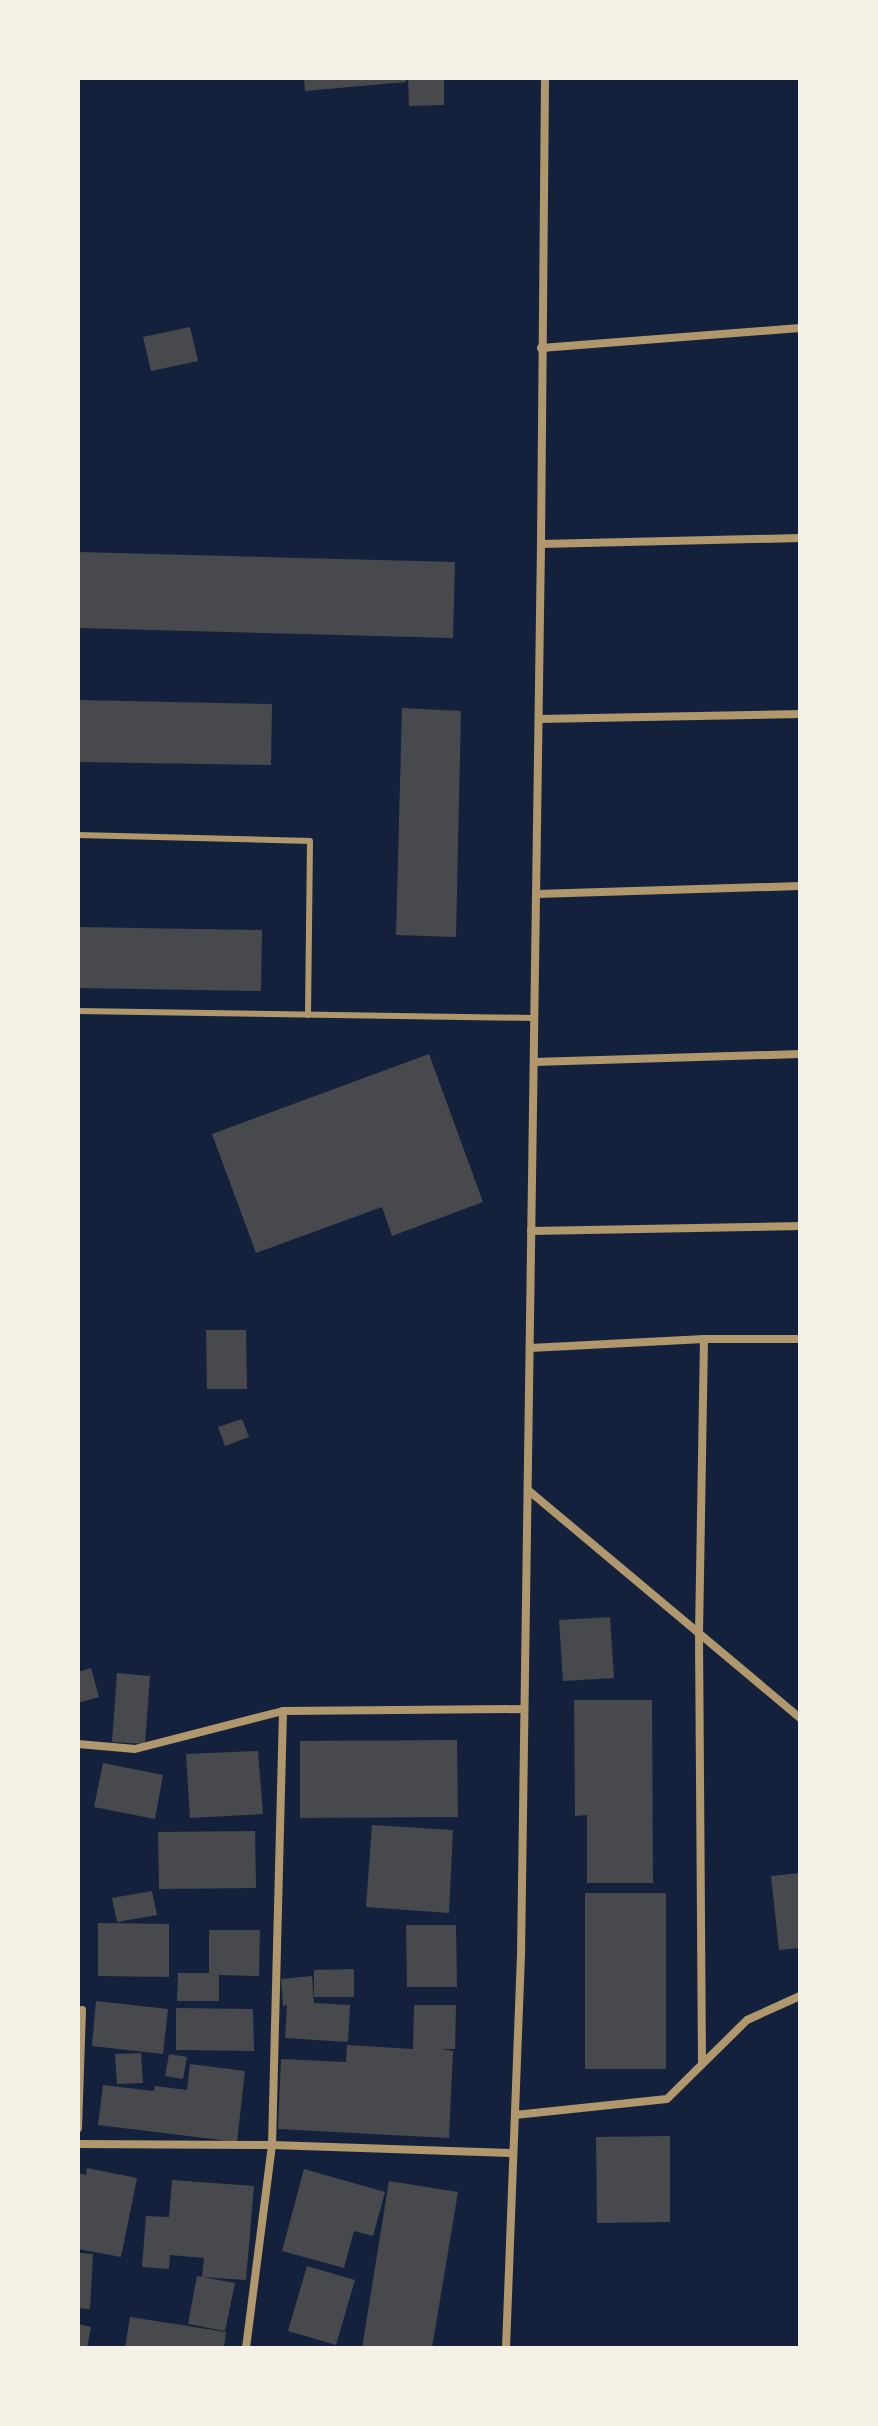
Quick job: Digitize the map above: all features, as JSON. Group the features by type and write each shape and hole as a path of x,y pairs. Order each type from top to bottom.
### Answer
{"street":[{"path":"506,2348 521,1955 545,78"},
{"path":"541,348 800,328"},
{"path":"541,544 800,538"},
{"path":"539,719 800,714"},
{"path":"536,894 800,886"},
{"path":"534,1062 800,1054"},
{"path":"531,1231 800,1226"},
{"path":"530,1348 704,1339 800,1339"},
{"path":"702,2063 699,1634 704,1339"},
{"path":"528,1490 800,1718"},
{"path":"78,1744 135,1749 283,1711 524,1709"},
{"path":"246,2348 272,2145 283,1711"},
{"path":"515,2115 667,2099 747,2020 800,1996"},
{"path":"78,2128 82,2010"},
{"path":"78,2144 272,2145 513,2153"}],"lane":[{"path":"78,835 310,841 308,1015"},
{"path":"78,1011 534,1018"}],"building":[{"path":"304,78 406,78 406,82 305,91"},
{"path":"408,78 444,78 444,105 409,106"},
{"path":"190,327 198,361 151,371 143,337"},
{"path":"78,552 455,562 453,638 78,628"},
{"path":"78,700 272,704 271,765 78,762"},
{"path":"402,708 461,711 456,937 396,935"},
{"path":"78,927 262,930 261,991 78,988"},
{"path":"429,1054 483,1202 392,1236 382,1207 256,1253 212,1134"},
{"path":"206,1330 246,1330 247,1389 207,1389"},
{"path":"242,1419 249,1437 225,1446 218,1427"},
{"path":"610,1617 614,1678 563,1681 559,1620"},
{"path":"91,1668 99,1697 78,1703 78,1672"},
{"path":"117,1673 150,1676 145,1744 112,1742"},
{"path":"574,1700 652,1700 653,1883 587,1883 587,1815 575,1816"},
{"path":"457,1740 458,1817 300,1818 300,1741"},
{"path":"258,1751 263,1814 190,1818 186,1754"},
{"path":"103,1763 163,1775 155,1819 94,1807"},
{"path":"372,1825 453,1830 449,1913 366,1907"},
{"path":"255,1831 256,1888 159,1889 158,1832"},
{"path":"800,1873 800,1948 779,1950 771,1876"},
{"path":"152,1891 157,1915 117,1922 112,1898"},
{"path":"585,1893 666,1893 666,2069 585,2069"},
{"path":"98,1923 169,1924 169,1977 98,1976"},
{"path":"406,1925 456,1925 457,1987 407,1987"},
{"path":"209,1930 260,1930 259,1976 219,1975 219,2001 177,2001 178,1973 209,1973"},
{"path":"354,1969 354,1997 314,1997 314,1970"},
{"path":"312,1976 314,2003 350,2005 348,2042 285,2038 287,2005 283,2006 281,1979"},
{"path":"96,2001 168,2009 163,2054 92,2046"},
{"path":"414,2005 456,2005 455,2049 441,2049 453,2051 449,2138 278,2129 281,2059 346,2062 347,2045 413,2049"},
{"path":"176,2008 253,2009 254,2051 176,2050"},
{"path":"141,2053 143,2083 117,2084 115,2054"},
{"path":"169,2054 187,2057 183,2079 165,2076"},
{"path":"190,2064 245,2071 237,2142 98,2125 103,2085 154,2091 155,2086 187,2090"},
{"path":"670,2136 670,2222 597,2223 596,2137"},
{"path":"87,2168 137,2178 121,2257 78,2249 78,2173 86,2175"},
{"path":"304,2169 385,2192 373,2236 354,2231 344,2268 282,2251"},
{"path":"172,2180 254,2186 246,2280 202,2277 204,2258 170,2255 169,2269 142,2267 146,2216 169,2217"},
{"path":"389,2181 458,2192 432,2348 362,2348"},
{"path":"78,2253 93,2254 90,2309 78,2308"},
{"path":"307,2266 355,2280 336,2345 288,2331"},
{"path":"197,2276 235,2283 225,2331 188,2324"},
{"path":"130,2317 226,2332 224,2348 125,2348"},
{"path":"78,2324 91,2327 87,2348 78,2348"}]}
